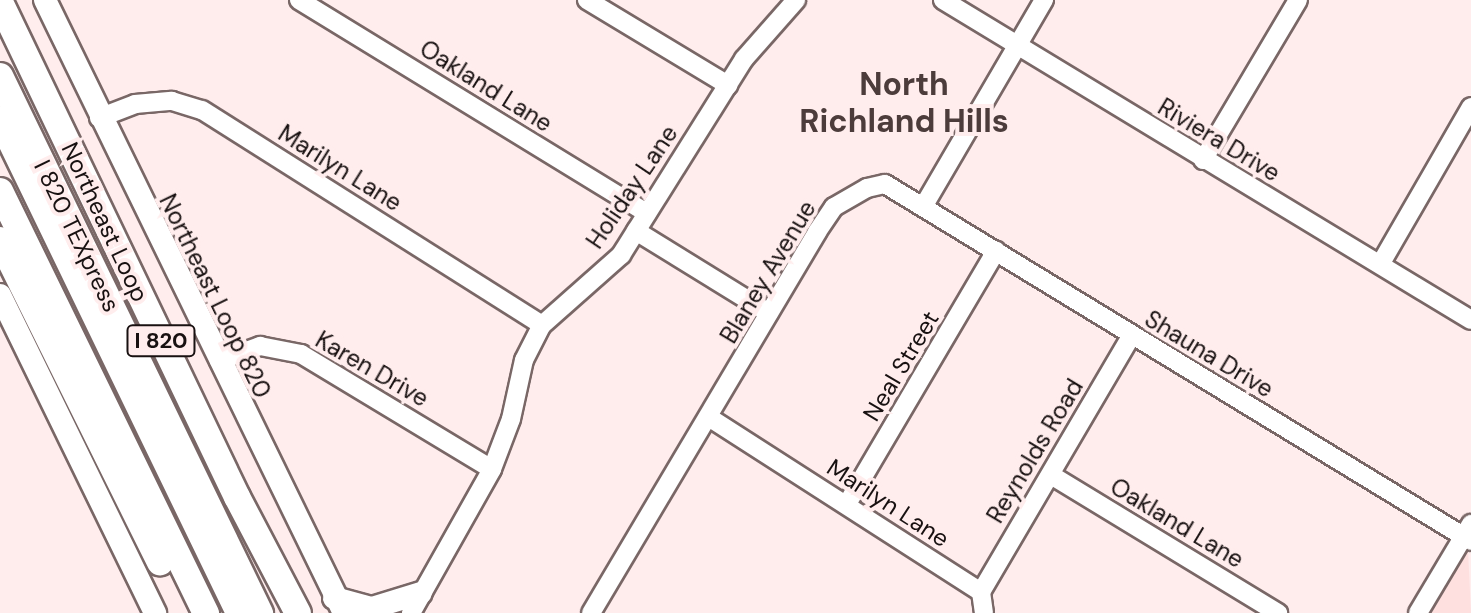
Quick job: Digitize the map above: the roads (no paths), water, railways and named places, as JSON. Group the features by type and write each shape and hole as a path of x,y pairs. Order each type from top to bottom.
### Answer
{"highway":[{"path":"17,0 29,27 31,65"},
{"name":"Northeast Loop","path":"0,2 298,613"},
{"name":"I 820 TEXpress","path":"0,76 260,613"},
{"name":"I 820 TEXpress","path":"0,119 239,613"},
{"path":"0,191 206,613"},
{"path":"0,240 116,480 190,613"}],"main road":[{"name":"Northeast Loop 820","path":"45,0 99,118 339,605"},
{"path":"0,295 155,613"},
{"path":"339,605 372,608 416,603"}],"street":[{"name":"Oakland Lane","path":"299,0 647,213"},
{"path":"587,0 728,85"},
{"name":"Holiday Lane","path":"416,603 492,469 511,419 524,360 542,325 621,255 760,37 796,0"},
{"name":"Riviera Drive","path":"943,0 1471,320"},
{"path":"923,207 1044,0"},
{"path":"1203,160 1298,0"},
{"name":"Marilyn Lane","path":"99,118 135,104 172,101 202,110 542,325"},
{"path":"1381,263 1471,107"},
{"name":"Blaney Avenue","path":"591,613 834,207 867,188 885,184 923,207"},
{"name":"Shauna Drive","path":"923,207 1468,534"},
{"path":"636,231 769,313"},
{"name":"Neal Street","path":"847,504 996,251"},
{"name":"Reynolds Road","path":"981,592 1132,335"},
{"name":"Karen Drive","path":"219,361 260,346 301,354 492,469"},
{"name":"Marilyn Lane","path":"710,418 981,592"},
{"name":"Oakland Lane","path":"1051,475 1278,613"},
{"path":"1418,613 1468,534"},
{"path":"981,592 984,613"}],"district":[{"name":"North Richland Hills","path":"904,104"}]}
